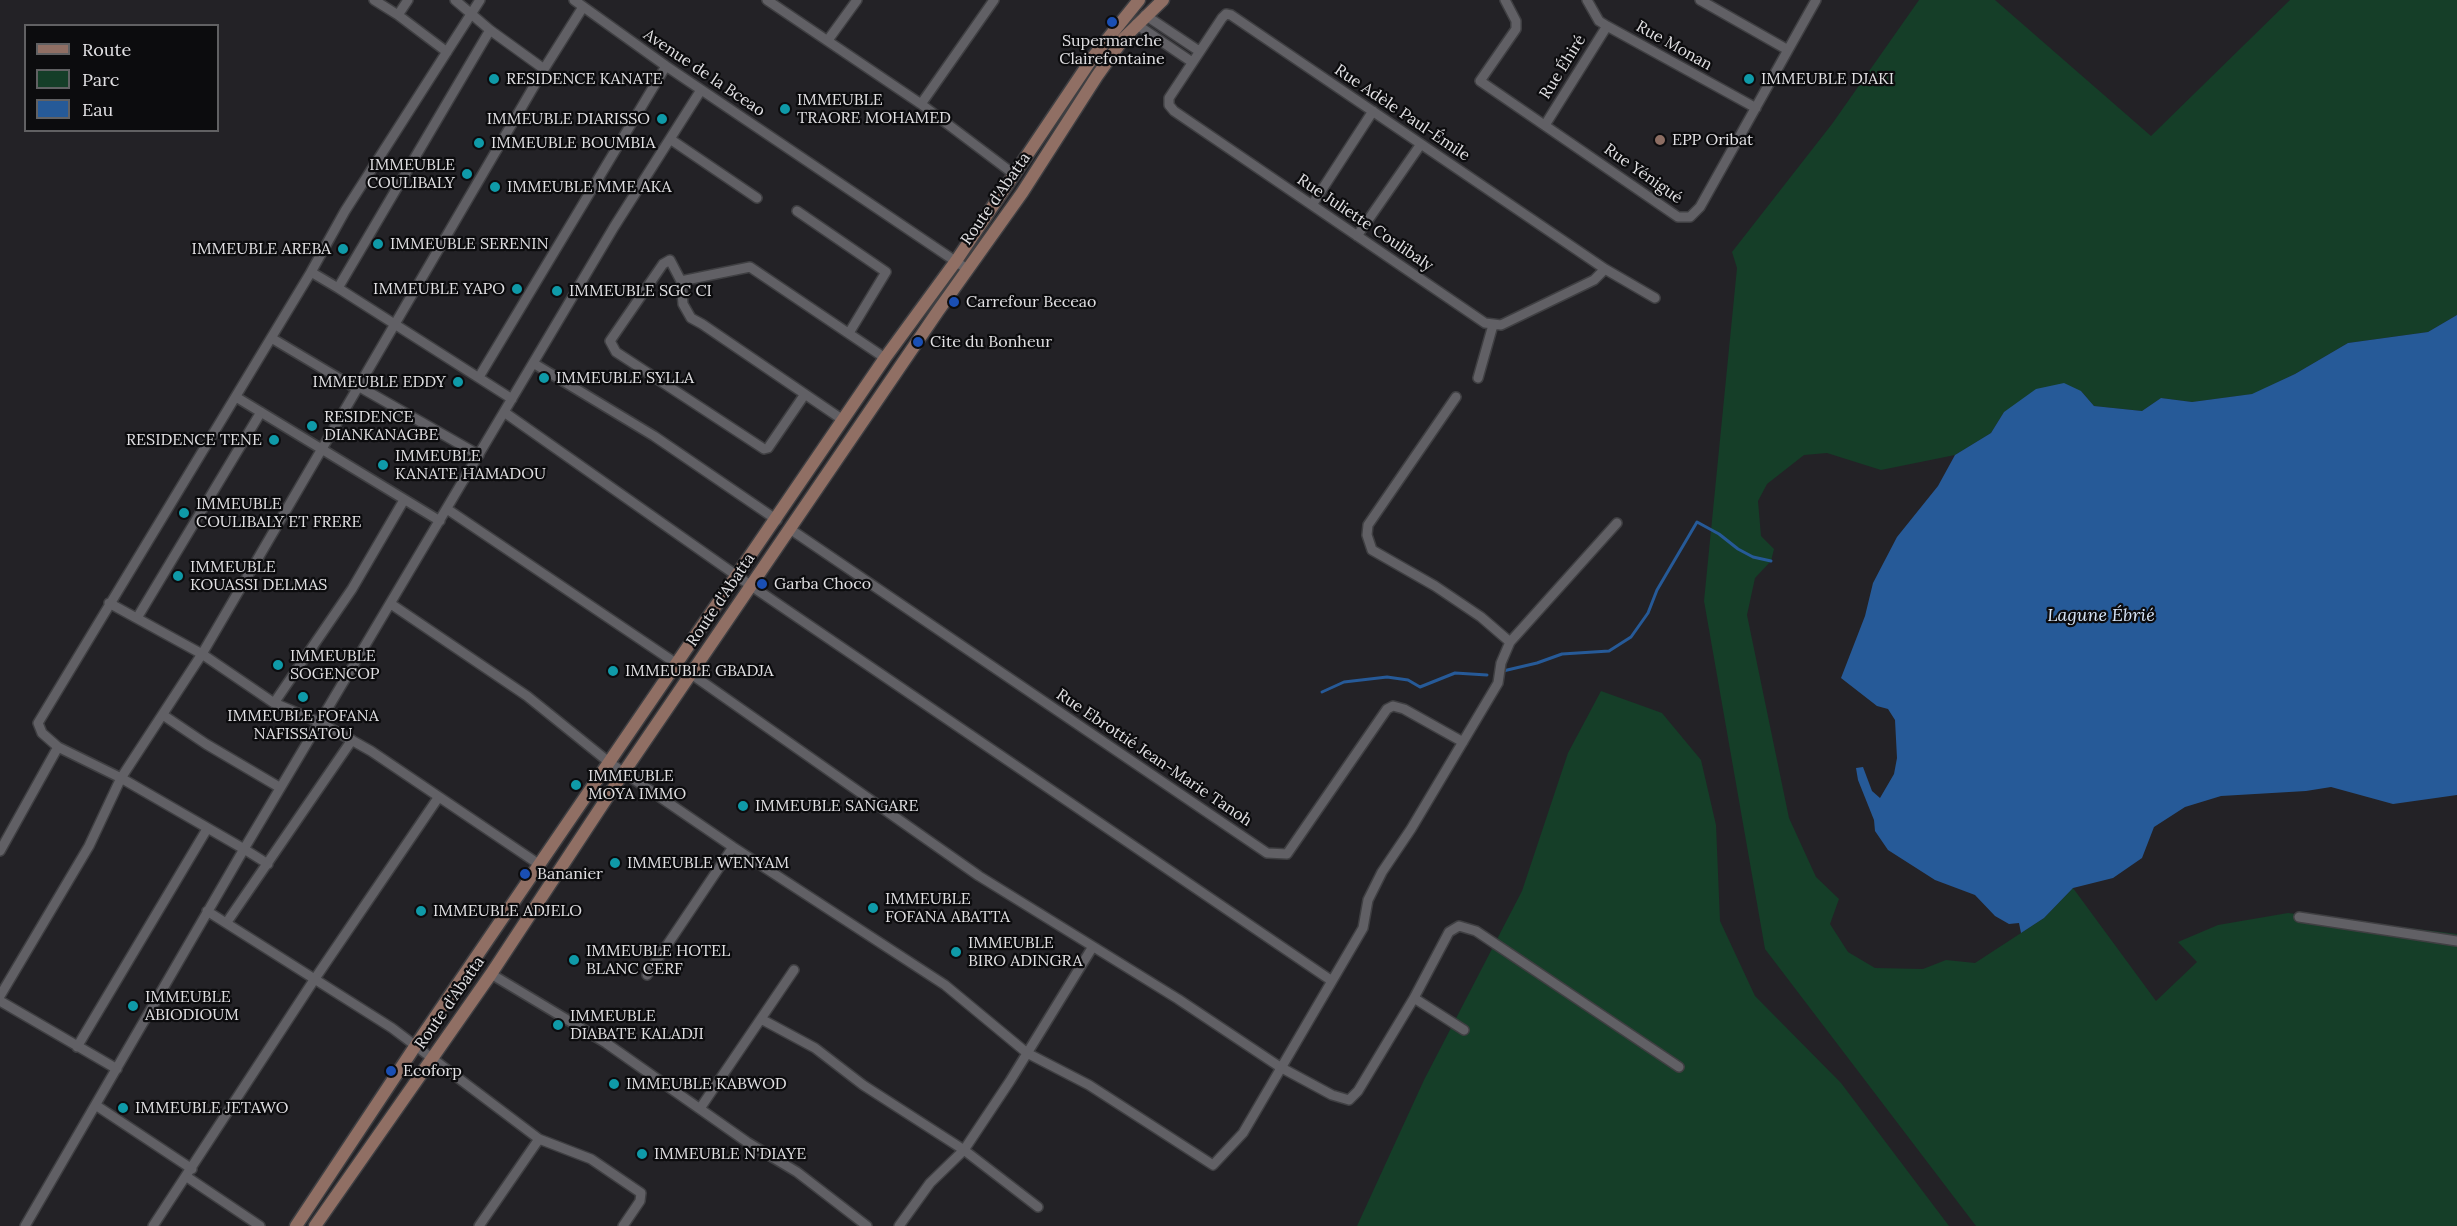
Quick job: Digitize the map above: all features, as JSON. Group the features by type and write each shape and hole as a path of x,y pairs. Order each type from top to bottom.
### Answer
{"street":[{"path":"374,0 447,52"},
{"path":"398,15 408,0"},
{"path":"455,0 490,30 544,69"},
{"path":"268,864 122,778 58,747 42,734 38,723 109,603 273,339 345,211 480,0"},
{"name":"Avenue de la Bceao","path":"574,0 701,90 967,269"},
{"path":"767,0 921,104 1015,175"},
{"path":"828,40 857,0"},
{"path":"921,104 994,0"},
{"name":"Route d'Abatta","path":"296,1226 416,1045 777,520 885,358 956,261 1093,57 1139,0"},
{"name":"Route d'Abatta","path":"315,1226 490,974 750,585 967,269 1022,193 1097,76 1140,20 1163,0"},
{"name":"Rue Yénigué","path":"1505,0 1516,21 1516,29 1480,81 1677,217 1690,217 1700,207 1816,0"},
{"name":"Rue Monan","path":"1587,0 1599,21 1756,108"},
{"path":"1700,0 1788,50"},
{"path":"0,996 89,846 122,778 202,654 544,69 583,7"},
{"name":"Rue Adèle Paul-Émile","path":"1199,51 1222,18 1226,14 1231,15 1605,269 1654,298"},
{"path":"1140,20 1199,51"},
{"path":"1140,20 1192,62"},
{"name":"Rue Éhiré","path":"1545,125 1607,26"},
{"path":"338,288 490,30"},
{"name":"Rue Juliette Coulibaly","path":"1199,51 1169,98 1169,105 1485,323 1493,325"},
{"path":"479,377 666,66"},
{"path":"25,1226 97,1106 279,787 321,723 533,363 701,90"},
{"path":"1312,205 1373,111"},
{"path":"670,139 757,198"},
{"path":"1357,236 1421,144"},
{"path":"797,211 886,272 849,333"},
{"path":"805,394 768,448 764,449 616,352 610,341 665,262 673,261 681,281 683,304 691,318 805,394 843,420"},
{"path":"681,281 750,267 885,358"},
{"path":"1478,378 1493,325 1501,325 1594,280 1605,269"},
{"path":"311,272 512,399"},
{"path":"273,339 479,455"},
{"path":"533,363 654,436 777,520"},
{"path":"237,397 440,521"},
{"path":"1456,397 1368,525 1368,543 1372,550 1435,586 1481,617 1510,642"},
{"path":"137,618 261,412"},
{"path":"504,412 750,585 1332,981"},
{"path":"274,703 352,589 404,500"},
{"path":"447,509 677,664 979,876 1092,948 1178,999 1280,1067 1332,1095 1349,1100 1358,1091 1414,998 1449,932 1459,926 1476,931 1679,1067"},
{"path":"391,604 527,696 610,763 733,847 945,985 1027,1053 1089,1085 1213,1165 1243,1132 1364,928 1368,900 1382,872 1498,683 1501,663 1510,642 1617,523"},
{"name":"Rue Ebrottié Jean-Marie Tanoh","path":"790,529 1267,853 1287,854 1387,709 1393,706 1404,709 1463,742"},
{"path":"109,603 202,654 274,703 321,723 352,740 540,865"},
{"path":"163,715 206,744 279,787"},
{"path":"227,922 352,740"},
{"path":"0,851 58,747"},
{"path":"153,1226 314,980 438,798"},
{"path":"77,1047 207,829"},
{"path":"647,975 733,847"},
{"path":"207,911 416,1045 431,1059 539,1139 591,1159 641,1193 640,1201 623,1226"},
{"path":"2299,917 2457,940"},
{"path":"899,1226 930,1183 963,1150 1092,948"},
{"path":"701,1107 794,970"},
{"path":"490,974 561,1014 701,1107 747,1142 797,1172 867,1226"},
{"path":"1414,998 1464,1030"},
{"path":"0,1001 117,1069"},
{"path":"761,1019 815,1048 863,1085 963,1150 1038,1207"},
{"path":"97,1106 260,1226"},
{"path":"479,1226 539,1139"}],"green space":[{"path":"1919,0 1995,0 2151,136 2290,0 2457,0 2457,315 2428,332 2348,343 2295,374 2253,394 2192,402 2161,398 2142,411 2094,406 2081,391 2004,412 1991,433 1955,455 1881,470 1827,453 1804,455 1767,484 1758,501 1761,536 1774,549 1771,561 1755,578 1747,615 1789,818 1816,877 1839,899 1830,924 1848,952 1875,968 1923,969 1946,960 1975,963 2044,918 2073,888 2156,1001 2197,962 2178,942 2218,925 2288,913 2457,934 2457,1226 1976,1226 1765,949 1704,601 1737,268 1732,252 1832,124"},
{"path":"1601,691 1662,713 1701,760 1716,825 1720,921 1755,996 1841,1083 1949,1226 1357,1226 1424,1080 1522,891 1568,753"}],"water":[{"name":"Lagune Ébrié","path":"2457,315 2457,795 2393,804 2331,787 2306,791 2221,796 2185,807 2154,827 2142,858 2113,878 2073,888 2044,918 2021,933 2019,923 2009,924 1995,916 1975,895 1935,880 1888,850 1875,831 1874,820 1858,780 1856,768 1863,767 1872,791 1880,798 1894,774 1897,758 1895,720 1888,709 1877,706 1841,678 1865,616 1873,583 1897,537 1938,486 1955,455 1991,433 2004,412 2036,389 2064,383 2081,391 2094,406 2142,411 2161,398 2192,402 2252,394 2295,374 2348,343 2428,332"}],"waterway":[{"path":"1503,671 1562,654 1609,651 1631,637 1648,613 1657,590 1697,522 1753,557 1771,561"},
{"path":"1322,692 1344,682 1387,677 1408,680 1420,687 1455,673 1487,675"}],"place":[{"name":"Supermarche Clairefontaine","path":"1112,22"},
{"name":"RESIDENCE KANATE","path":"494,79"},
{"name":"IMMEUBLE DJAKI","path":"1749,79"},
{"name":"IMMEUBLE TRAORE MOHAMED","path":"785,109"},
{"name":"IMMEUBLE DIARISSO","path":"662,119"},
{"name":"EPP Oribat","path":"1660,140"},
{"name":"IMMEUBLE BOUMBIA","path":"479,143"},
{"name":"IMMEUBLE COULIBALY","path":"467,174"},
{"name":"IMMEUBLE MME AKA","path":"495,187"},
{"name":"IMMEUBLE SERENIN","path":"378,244"},
{"name":"IMMEUBLE AREBA","path":"343,249"},
{"name":"IMMEUBLE YAPO","path":"517,289"},
{"name":"IMMEUBLE SGC CI","path":"557,291"},
{"name":"Carrefour Beceao","path":"954,302"},
{"name":"Cite du Bonheur","path":"918,342"},
{"name":"IMMEUBLE SYLLA","path":"544,378"},
{"name":"IMMEUBLE EDDY","path":"458,382"},
{"name":"RESIDENCE DIANKANAGBE","path":"312,426"},
{"name":"RESIDENCE TENE","path":"274,440"},
{"name":"IMMEUBLE KANATE HAMADOU","path":"383,465"},
{"name":"IMMEUBLE COULIBALY ET FRERE","path":"184,513"},
{"name":"IMMEUBLE KOUASSI DELMAS","path":"178,576"},
{"name":"Garba Choco","path":"762,584"},
{"name":"IMMEUBLE SOGENCOP","path":"278,665"},
{"name":"IMMEUBLE GBADJA","path":"613,671"},
{"name":"IMMEUBLE FOFANA NAFISSATOU","path":"303,697"},
{"name":"IMMEUBLE MOYA IMMO","path":"576,785"},
{"name":"IMMEUBLE SANGARE","path":"743,806"},
{"name":"IMMEUBLE WENYAM","path":"615,863"},
{"name":"Bananier","path":"525,874"},
{"name":"IMMEUBLE FOFANA ABATTA","path":"873,908"},
{"name":"IMMEUBLE ADJELO","path":"421,911"},
{"name":"IMMEUBLE BIRO ADINGRA","path":"956,952"},
{"name":"IMMEUBLE HOTEL BLANC CERF","path":"574,960"},
{"name":"IMMEUBLE ABIODIOUM","path":"133,1006"},
{"name":"IMMEUBLE DIABATE KALADJI","path":"558,1025"},
{"name":"Ecoforp","path":"391,1071"},
{"name":"IMMEUBLE KABWOD","path":"614,1084"},
{"name":"IMMEUBLE JETAWO","path":"123,1108"},
{"name":"IMMEUBLE N'DIAYE","path":"642,1154"}]}
